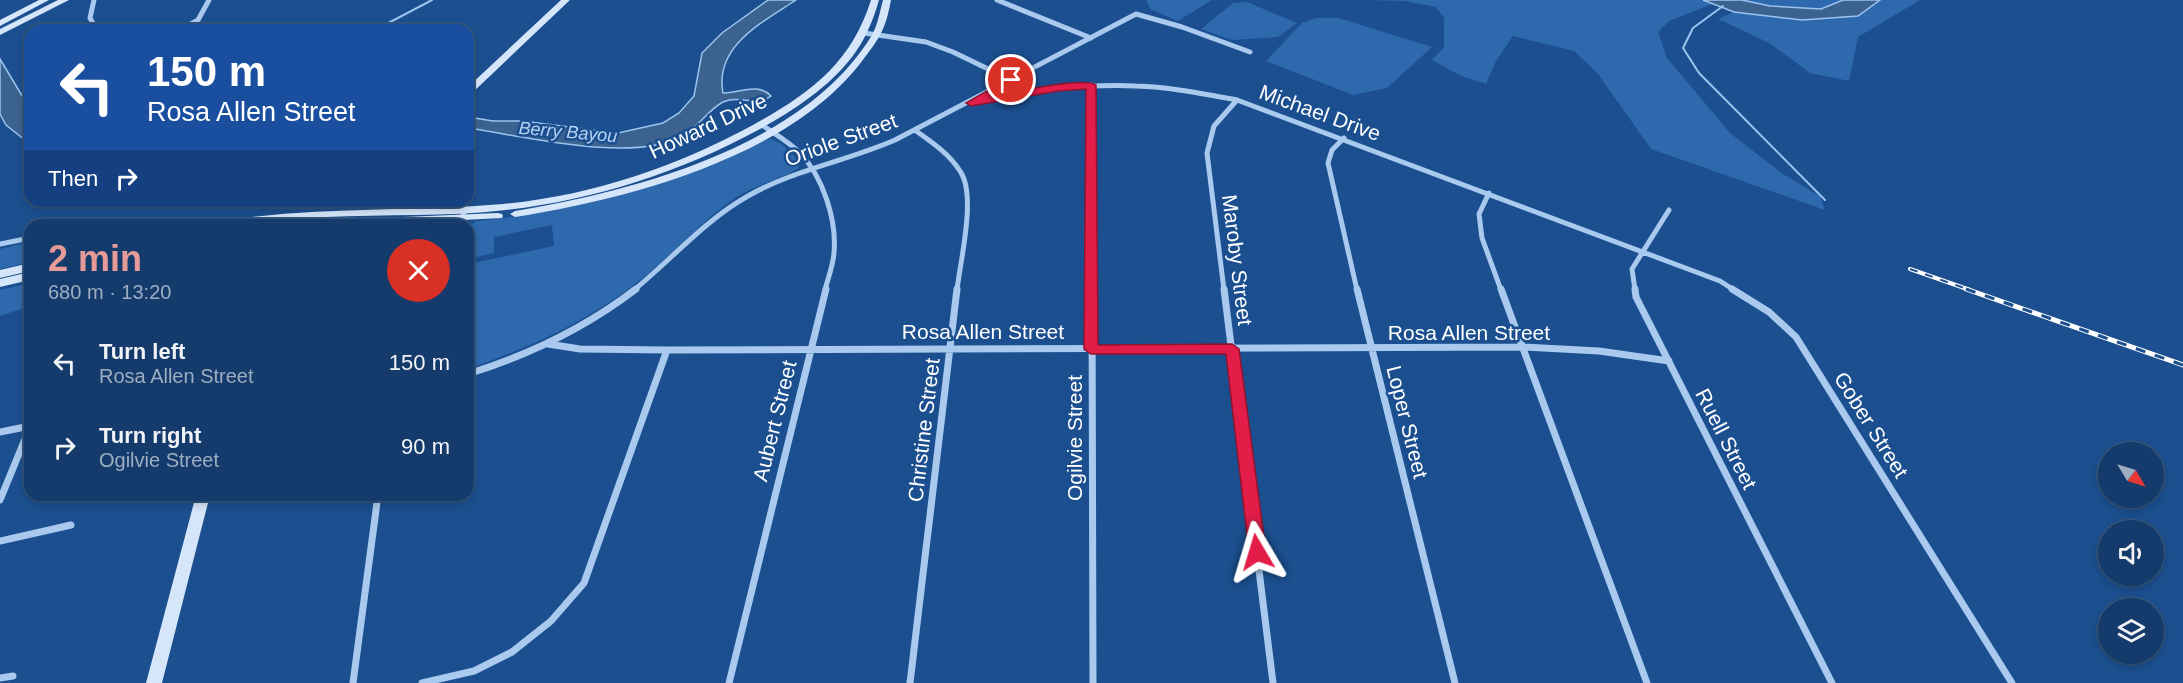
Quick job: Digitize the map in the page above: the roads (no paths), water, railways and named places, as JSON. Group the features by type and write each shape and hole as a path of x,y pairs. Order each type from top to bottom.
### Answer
{"main road":[{"path":"2,22 45,0"},
{"path":"0,32 65,0"},
{"path":"474,86 566,0"},
{"name":"Howard Drive","path":"766,128 805,98 845,61 864,33 875,0"},
{"name":"Howard Drive","path":"437,219 462,218 498,208 568,197 659,176 766,128 837,84 851,70 877,34 887,0"},
{"path":"825,81 837,84"},
{"path":"340,219 349,207"},
{"name":"Howard Drive","path":"251,219 345,211 462,218"},
{"path":"0,274 24,268"},
{"path":"0,283 24,277"},
{"path":"154,683 201,501"}],"street":[{"path":"93,0 90,18 94,24"},
{"path":"191,24 198,20 209,0"},
{"path":"997,0 1091,38"},
{"name":"Oriole Street","path":"474,372 548,344 619,301 727,208 765,186 857,156 916,131 1136,14 1182,27 1250,52"},
{"path":"864,33 926,42 953,52 1011,80"},
{"name":"Michael Drive","path":"971,103 1091,85 1161,87 1237,100 1344,138 1642,252"},
{"name":"Ogilvie Street","path":"1091,85 1093,683"},
{"name":"Maroby Street","path":"1237,100 1214,126 1207,153 1273,683"},
{"name":"Aubert Street","path":"729,683 834,254 834,229 830,210 812,169 797,150 766,128"},
{"name":"Christine Street","path":"910,683 968,199 962,173 939,147 916,131"},
{"name":"Loper Street","path":"1344,138 1332,150 1328,164 1371,349 1455,683"},
{"path":"1489,193 1479,214 1482,238 1647,683"},
{"name":"Ruell Street","path":"1669,210 1632,269 1636,297 1832,683"},
{"path":"0,244 24,239"},
{"name":"Gober Street","path":"1642,252 1720,281 1769,312 1796,337 2012,683"},
{"name":"Rosa Allen Street","path":"548,344 580,349 667,350 1522,347 1599,351 1669,361"},
{"path":"422,683 480,668 533,639 568,606 584,583 667,350"},
{"path":"0,432 24,427"},
{"path":"0,500 24,441"},
{"path":"353,683 377,501"},
{"path":"0,541 71,525"},
{"path":"0,678 13,676"}],"water":[{"name":"Berry Bayou","path":"768,0 796,0 769,17 744,37 733,49 722,76 723,93 754,89 771,96 760,101 735,99 723,102 681,137 659,144 634,148 606,148 474,129 474,118 493,121 522,121 618,133 663,123 679,113 694,96 702,53 722,33"},
{"path":"1703,0 1742,0 1770,6 1821,9 1843,0 1880,0 1858,16 1802,20 1734,12"},
{"path":"0,59 24,99 24,139 6,125 0,114"}],"waterway":[{"path":"386,24 432,0"},
{"path":"1723,6 1693,28 1683,48 1699,73 1825,200"}],"railway":[{"path":"1910,269 1970,290"},
{"path":"1966,289 2183,365"}]}
